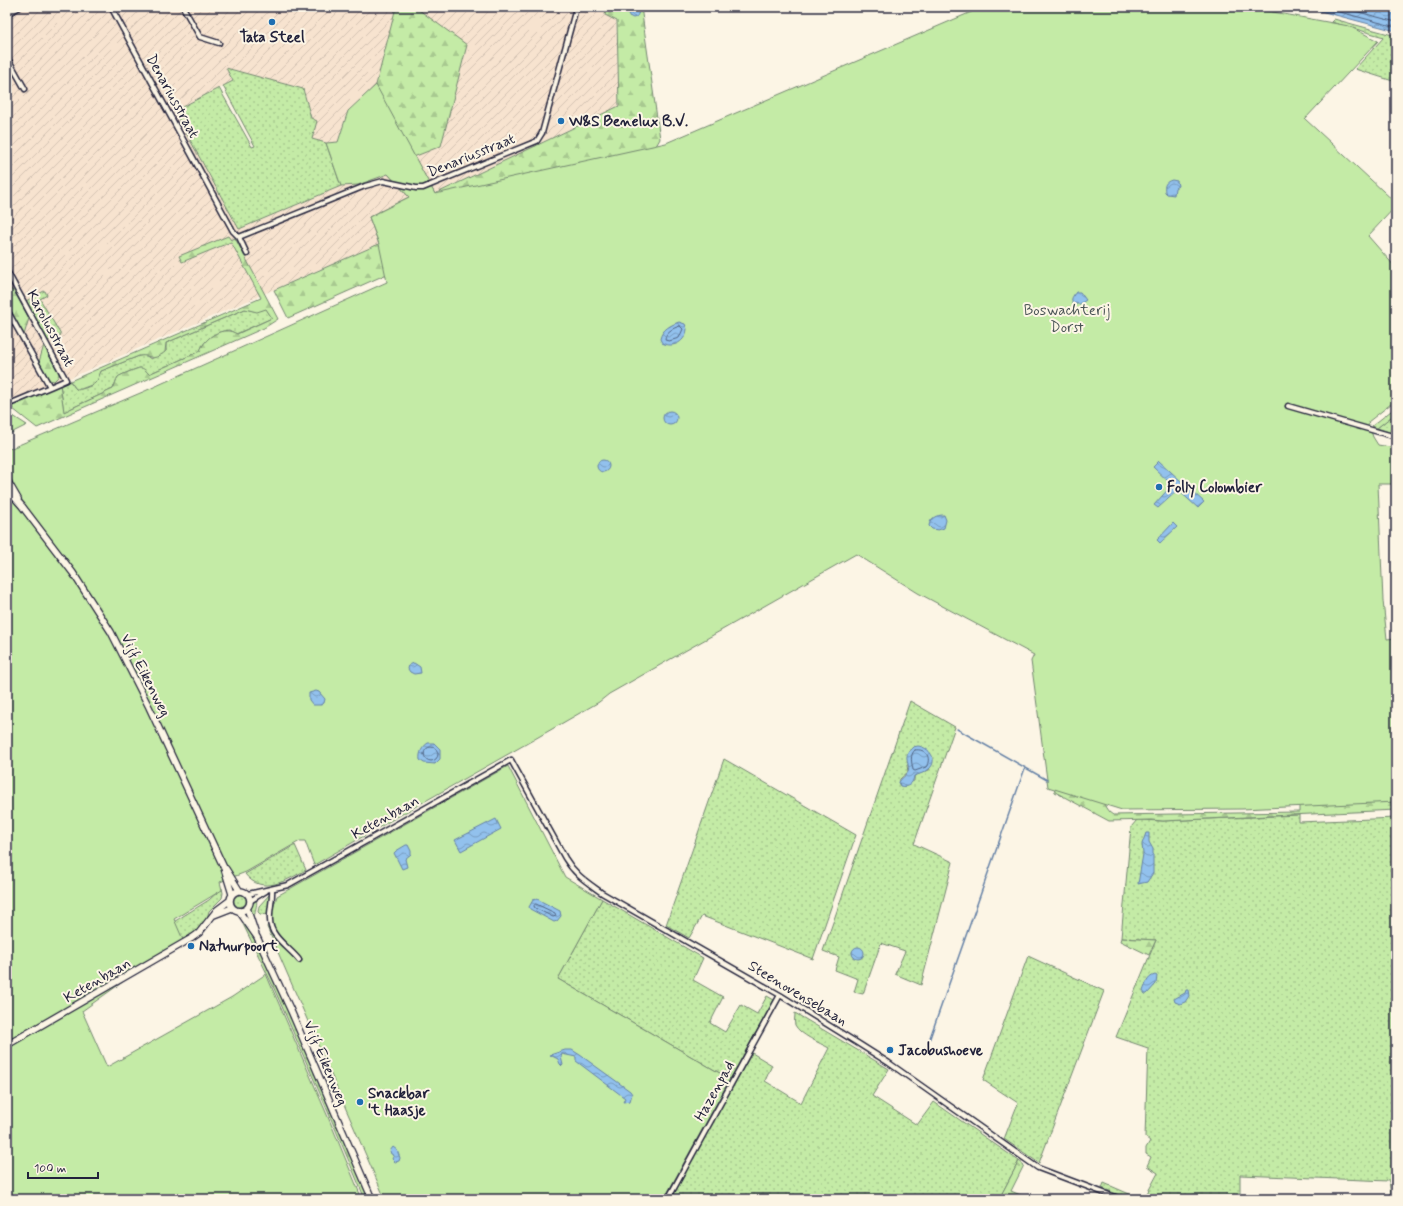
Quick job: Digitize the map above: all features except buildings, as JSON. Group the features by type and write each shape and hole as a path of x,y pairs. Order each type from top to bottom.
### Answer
{"main road":[{"name":"Vijf Eikenweg","path":"7,480 22,506"},
{"name":"Vijf Eikenweg","path":"7,489 22,506 73,573 111,632 149,707 224,868 232,894"},
{"name":"Vijf Eikenweg","path":"224,868 239,890"},
{"path":"213,915 232,908 240,911 247,908 250,901 248,894 239,890 232,894 229,901 232,908"},
{"name":"Ketenbaan","path":"7,1045 192,938 199,933 219,908 229,901"},
{"name":"Vijf Eikenweg","path":"247,908 255,928 257,938"},
{"name":"Vijf Eikenweg","path":"240,911 257,938 294,1018 372,1199"}],"street":[{"path":"7,14 20,7"},
{"name":"Denariusstraat","path":"111,7 233,232 239,237 247,254"},
{"path":"183,7 200,37 219,43"},
{"name":"Denariusstraat","path":"239,237 365,186 383,181 416,188 423,188 537,141 542,133 576,8"},
{"path":"7,57 24,89"},
{"name":"Karolusstraat","path":"7,272 66,380 7,405"},
{"name":"Karolusstraat","path":"7,310 50,387"},
{"path":"1288,406 1396,437"},
{"name":"Ketenbaan","path":"250,901 270,890 288,884 511,760"},
{"name":"Steenovensebaan","path":"511,760 571,868 580,877 602,893 780,995 889,1063 1038,1168 1120,1199"},
{"path":"270,890 273,900 270,920 271,926 281,942 299,960"},
{"name":"Ketenbaan","path":"248,894 270,890"},
{"name":"Hazenpad","path":"668,1199 780,995"}],"shaded area":[{"path":"7,7 616,7 619,106 434,194 376,85 348,111 338,142 326,143 312,139 311,118 303,89 227,69 233,81 174,111 240,229 341,186 358,185 388,174 409,197 379,244 63,381 7,402"}],"green space":[{"path":"396,7 415,7 467,45 441,146 401,162 372,90 376,85"},
{"path":"607,7 627,7 627,11 641,7 660,139 656,146 647,148 648,158 288,318 274,290 379,244 369,217 409,197 388,174 417,162 435,194 619,106 617,21 605,15"},
{"name":"Boswachterij Dorst","path":"983,7 1250,7 1349,26 1378,41 1305,119 1396,203 1396,206 1368,236 1396,268 1396,400 1368,422 1373,437 1378,445 1396,448 1396,484 1378,484 1383,601 1387,639 1396,638 1396,802 1242,809 1122,810 1048,787 1031,661 1034,655 918,593 856,554 609,694 599,702 314,865 305,841 300,841 246,872 220,882 222,890 174,919 184,942 145,966 82,1011 107,1067 232,997 266,974 362,1199 7,1199 7,450 145,391 387,282 379,244 369,217 409,197 388,174 358,185 341,186 326,143 338,142 348,111 376,85 435,194 666,143"},
{"path":"1334,19 1396,36 1396,82 1355,69 1384,37 1331,22"},
{"path":"226,68 303,89 311,118 317,121 312,139 326,143 341,186 239,229 174,111 219,88 252,147 255,146 223,86 233,81"},
{"path":"228,236 231,240 235,238 278,319 264,328 37,428 13,409 12,406 60,384 64,412 113,389 118,377 133,370 140,368 144,369 149,374 200,351 206,341 215,334 226,331 237,334 272,318 266,309 257,312 245,309 166,343 165,352 154,358 139,356 101,371 97,381 94,384 81,389 76,389 70,381 261,298 231,242 182,262 179,256"},
{"path":"7,288 14,291 29,318 24,335 7,303"},
{"path":"44,291 47,295 40,299 61,335 48,341 26,301"},
{"path":"266,308 272,318 236,334 229,330 216,334 208,339 200,351 149,374 140,368 122,375 118,377 113,389 64,413 60,384 70,381 76,389 88,387 95,382 101,371 139,356 145,355 151,359 166,351 166,343 245,309 254,311"},
{"path":"44,345 59,373 59,376 54,381 49,380 39,362"},
{"path":"1396,407 1396,413 1377,428 1372,426"},
{"path":"1396,413 1396,434 1377,428"},
{"path":"13,416 27,425 7,435 7,426 9,425 8,420"},
{"path":"910,701 955,727 914,844 953,862 921,985 895,974 905,951 881,943 863,994 854,992 858,979 835,970 839,957 823,951","holes":["932,757 929,770 914,776 914,781 899,785 900,779 908,772 907,765","855,948 863,956 861,958 854,957 852,952"]},
{"path":"1041,703 1095,784 1106,808 1113,815 1299,812 1299,806 1396,767 1396,810 1163,821 1109,821 1055,792"},
{"path":"724,759 856,835 813,959 702,916 689,938 666,925"},
{"path":"508,766 565,877 602,899 558,979 730,1079 664,1199 385,1199 267,927 277,896"},
{"path":"1299,815 1299,822 1396,818 1396,1199 1392,1199 1389,1181 1240,1175 1240,1199 1144,1199 1158,1173 1147,1166 1151,1157 1146,1154 1146,1148 1150,1141 1145,1137 1148,1048 1116,1037 1156,940 1121,938 1131,827 1137,820 1163,821"},
{"path":"295,845 306,870 291,878 275,884 267,885 252,881 245,874"},
{"path":"222,888 222,898 209,911 207,919 196,932 174,945 172,923 209,900"},
{"path":"238,895 242,895 246,901 242,907 238,907 234,903 234,899"},
{"path":"269,895 268,915 260,914 258,912 259,906"},
{"path":"256,899 257,905 255,914 252,916 251,907"},
{"path":"602,899 703,958 693,980 723,997 710,1023 725,1032 741,1005 757,1014 767,996 774,1000 730,1079 558,979"},
{"path":"245,923 279,990 332,1112 329,1114 273,986 243,924"},
{"path":"1121,938 1156,940 1149,955 1120,941"},
{"path":"1028,956 1104,991 1039,1163 1004,1139 1018,1103 983,1080"},
{"path":"795,1013 889,1069 872,1096 917,1125 934,1102 1019,1161 999,1199 669,1199 752,1053 772,1065 765,1081 801,1103 829,1048 798,1029 795,1025"},
{"path":"332,1112 369,1199 365,1199 329,1114"},
{"path":"1019,1161 1024,1165 1011,1191 1030,1199 1020,1199 1010,1195 1006,1199 999,1199"},
{"path":"1104,1183 1141,1199 1129,1199 1102,1188"}],"water":[{"path":"627,7 638,7 636,17 633,18 629,16"},
{"path":"1305,7 1396,7 1396,31"},
{"path":"1172,180 1177,181 1178,186 1175,188 1174,195 1167,194 1165,192 1166,184"},
{"path":"1076,292 1080,292 1086,300 1080,304 1073,304 1072,299"},
{"path":"679,322 685,324 687,329 682,340 679,343 671,345 662,343 660,339 665,330"},
{"path":"670,411 675,413 677,418 675,423 670,425 665,423 663,418 665,413"},
{"path":"601,460 605,460 609,466 605,472 601,472 597,468 597,464"},
{"path":"1159,461 1204,502 1198,508 1178,490 1158,508 1154,505 1171,486 1171,484 1153,467"},
{"path":"944,515 946,520 944,528 938,530 932,529 929,526 934,518"},
{"path":"1173,523 1177,527 1160,543 1157,540"},
{"path":"414,663 420,667 421,673 414,674 410,672 408,669 409,665"},
{"path":"316,691 319,692 325,699 324,703 321,705 313,705 309,700 309,693"},
{"path":"428,743 434,743 440,749 440,759 435,764 424,763 420,760 421,750"},
{"path":"918,746 929,751 933,758 932,765 926,772 914,776 910,785 900,786 899,782 906,775 909,769 907,757 909,751 913,747"},
{"path":"496,819 501,829 461,851 455,840"},
{"path":"1146,833 1149,833 1149,842 1153,849 1153,873 1147,882 1138,884 1143,854 1142,844"},
{"path":"408,845 411,854 405,859 407,867 402,869 394,853"},
{"path":"537,899 560,911 561,916 557,921 554,922 530,909 529,907 533,900"},
{"path":"858,947 862,949 864,953 862,957 858,959 854,957 852,953 854,949"},
{"path":"1155,975 1157,976 1156,984 1147,994 1145,994 1143,991 1147,981 1150,977"},
{"path":"1186,990 1188,990 1189,996 1185,1002 1180,1004 1175,1002 1174,999 1185,993"},
{"path":"565,1050 572,1050 580,1055 630,1091 632,1094 630,1101 623,1102 625,1098 576,1061 576,1057 562,1054 562,1066 558,1059 550,1055"},
{"path":"393,1147 397,1150 400,1158 399,1161 395,1162 392,1159 394,1155 391,1154 390,1151"}],"waterway":[{"path":"957,729 1047,780"},
{"path":"925,1052 1025,768"}],"place":[{"name":"Tata Steel","path":"272,22"},
{"name":"W&S Benelux B.V.","path":"561,121"},
{"name":"Folly Colombier","path":"1159,487"},
{"name":"Natuurpoort","path":"191,946"},
{"name":"Jacobushoeve","path":"890,1050"},
{"name":"Snackbar 't Haasje","path":"360,1102"}]}
